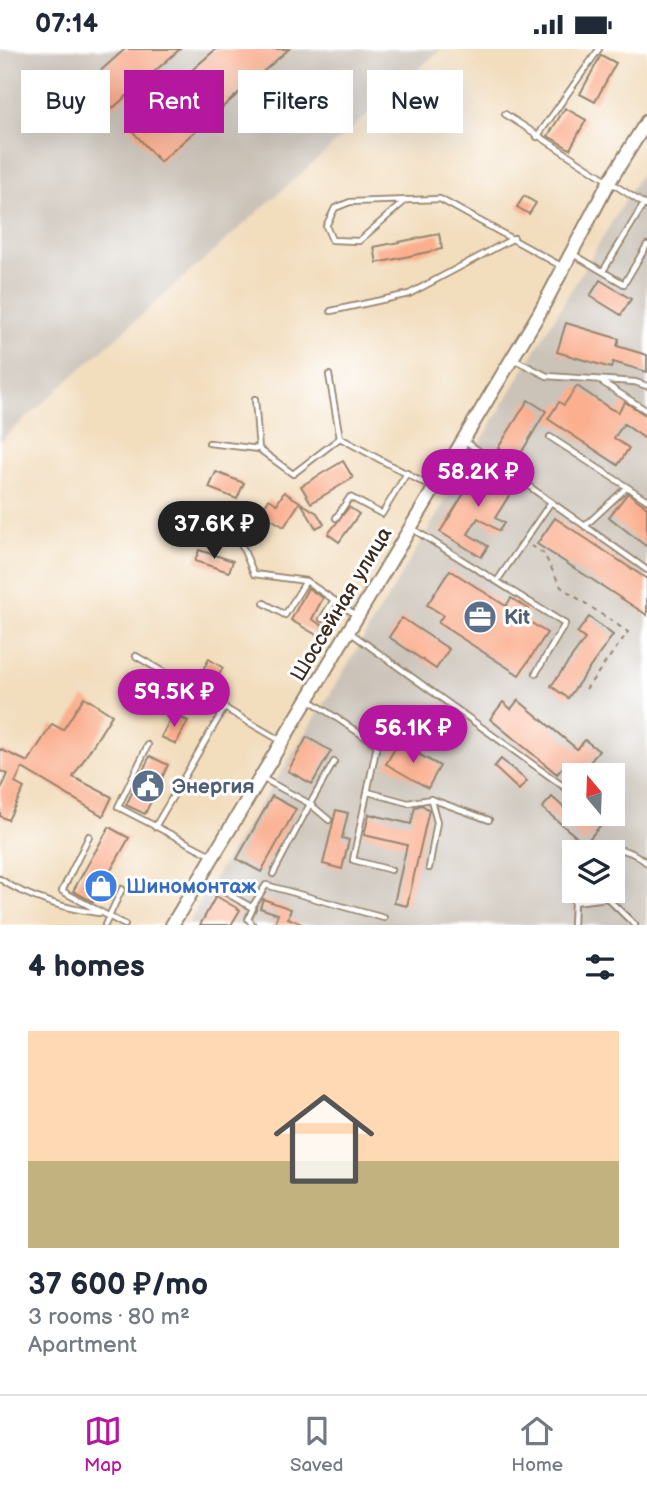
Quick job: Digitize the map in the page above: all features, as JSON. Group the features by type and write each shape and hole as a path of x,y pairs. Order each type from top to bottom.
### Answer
{"main road":[{"name":"Шоссейная улица","path":"172,925 434,489 461,439 512,359 573,254 609,182 647,121"}],"lane":[{"path":"537,137 598,49"},
{"path":"505,114 646,205 603,271"},
{"path":"406,200 359,241 332,240 326,226 335,208 350,202 406,200 440,199 565,268"},
{"path":"331,311 409,294 514,239"},
{"path":"573,254 624,284 647,245"},
{"path":"512,359 547,376 647,386"},
{"path":"329,375 340,438"},
{"path":"598,379 647,411"},
{"path":"255,399 259,449"},
{"path":"550,437 647,500"},
{"path":"209,443 259,449 293,474 340,438"},
{"path":"340,438 434,489"},
{"path":"461,439 647,570"},
{"path":"336,518 350,497 382,514 407,473"},
{"path":"585,526 627,487"},
{"path":"497,581 551,502"},
{"path":"410,528 565,624 536,673"},
{"path":"242,546 254,574 306,581 357,615"},
{"path":"264,603 285,615 306,581"},
{"path":"322,619 334,600"},
{"path":"348,631 472,723 562,785"},
{"path":"136,656 282,741"},
{"path":"307,698 377,745 354,860 391,870"},
{"path":"155,827 225,707"},
{"path":"148,745 118,807 212,856"},
{"path":"273,874 334,762"},
{"path":"260,777 310,804 329,820"},
{"path":"368,792 408,803 431,799 489,820"},
{"path":"429,868 437,822 431,799"},
{"path":"89,837 62,891 125,925"},
{"path":"625,851 634,852 647,863"},
{"path":"199,878 252,907"},
{"path":"0,879 11,887 73,910 106,915"},
{"path":"253,925 248,919 266,885 384,918"},
{"path":"105,925 106,915 122,889"},
{"path":"573,925 574,903"},
{"path":"612,903 635,925"}],"path":[{"path":"524,541 544,554 561,587 628,632 586,689"}],"shaded area":[{"path":"0,49 441,49 417,70 367,70 367,115 353,127 353,70 238,70 238,133 346,133 0,441"},
{"path":"647,163 647,925 188,925 206,891 329,696"}],"building":[{"path":"125,49 180,49 156,70 124,70 124,98 113,108 110,105 110,70 101,70"},
{"path":"216,49 289,49 265,70 238,70 238,94 224,106 224,70 192,70"},
{"path":"601,55 616,63 595,102 580,94"},
{"path":"565,108 586,120 570,149 548,136"},
{"path":"134,133 193,133 160,162"},
{"path":"524,196 536,203 529,214 517,207"},
{"path":"439,234 442,249 377,263 374,247"},
{"path":"600,280 631,299 621,315 590,296"},
{"path":"566,323 619,339 617,346 647,355 647,372 613,362 611,368 557,352"},
{"path":"577,386 618,412 625,402 647,416 647,440 624,424 614,438 629,448 618,465 548,419 559,402 564,405"},
{"path":"528,400 546,411 517,460 498,448"},
{"path":"343,461 353,478 311,503 301,486"},
{"path":"481,466 515,486 495,518 504,523 499,531 478,518 468,534 488,546 481,557 440,532"},
{"path":"216,472 244,483 237,499 209,488"},
{"path":"284,492 300,502 284,527 260,512 269,499 277,504"},
{"path":"628,493 647,507 647,547 609,517"},
{"path":"301,503 317,513 324,524 316,528"},
{"path":"349,507 359,514 339,542 328,534"},
{"path":"555,518 647,579 647,615 537,544"},
{"path":"194,522 236,532 234,543 192,533"},
{"path":"199,550 233,561 229,572 195,561"},
{"path":"450,570 506,606 511,598 529,609 524,618 547,633 519,675 438,623 443,615 427,605"},
{"path":"308,588 323,598 312,619 326,628 320,637 291,620"},
{"path":"589,617 613,635 568,698 551,686 585,639 577,633"},
{"path":"402,618 449,649 436,669 389,637"},
{"path":"209,659 223,668 211,687 198,678"},
{"path":"84,697 112,715 73,777 112,797 103,816 22,768 15,783 24,788 8,820 0,816 0,791 8,774 0,771 0,749 28,762 52,724 63,730"},
{"path":"518,700 577,749 585,740 599,751 591,763 562,763 562,768 557,774 490,719 503,702 511,709"},
{"path":"173,714 188,721 176,744 161,737"},
{"path":"307,737 331,751 312,784 288,771"},
{"path":"398,743 440,766 428,788 386,764"},
{"path":"150,756 168,765 145,814 126,805"},
{"path":"501,759 527,781 519,790 494,767"},
{"path":"272,796 296,809 261,872 237,859"},
{"path":"552,797 562,806 562,825 542,808"},
{"path":"422,805 429,810 407,906 394,903 407,845 364,835 369,814 411,824 415,807"},
{"path":"336,810 348,813 342,838 349,840 342,869 323,864"},
{"path":"564,826 600,826 588,840 580,840"},
{"path":"109,827 129,838 93,902 73,891"},
{"path":"216,896 240,910 231,925 200,925"},
{"path":"263,899 291,909 288,918 304,925 274,925 278,914 260,908"}],"place":[{"name":"Kit","path":"480,617"},
{"name":"Энергия","path":"148,786"},
{"name":"Шиномонтаж","path":"101,886"}]}
